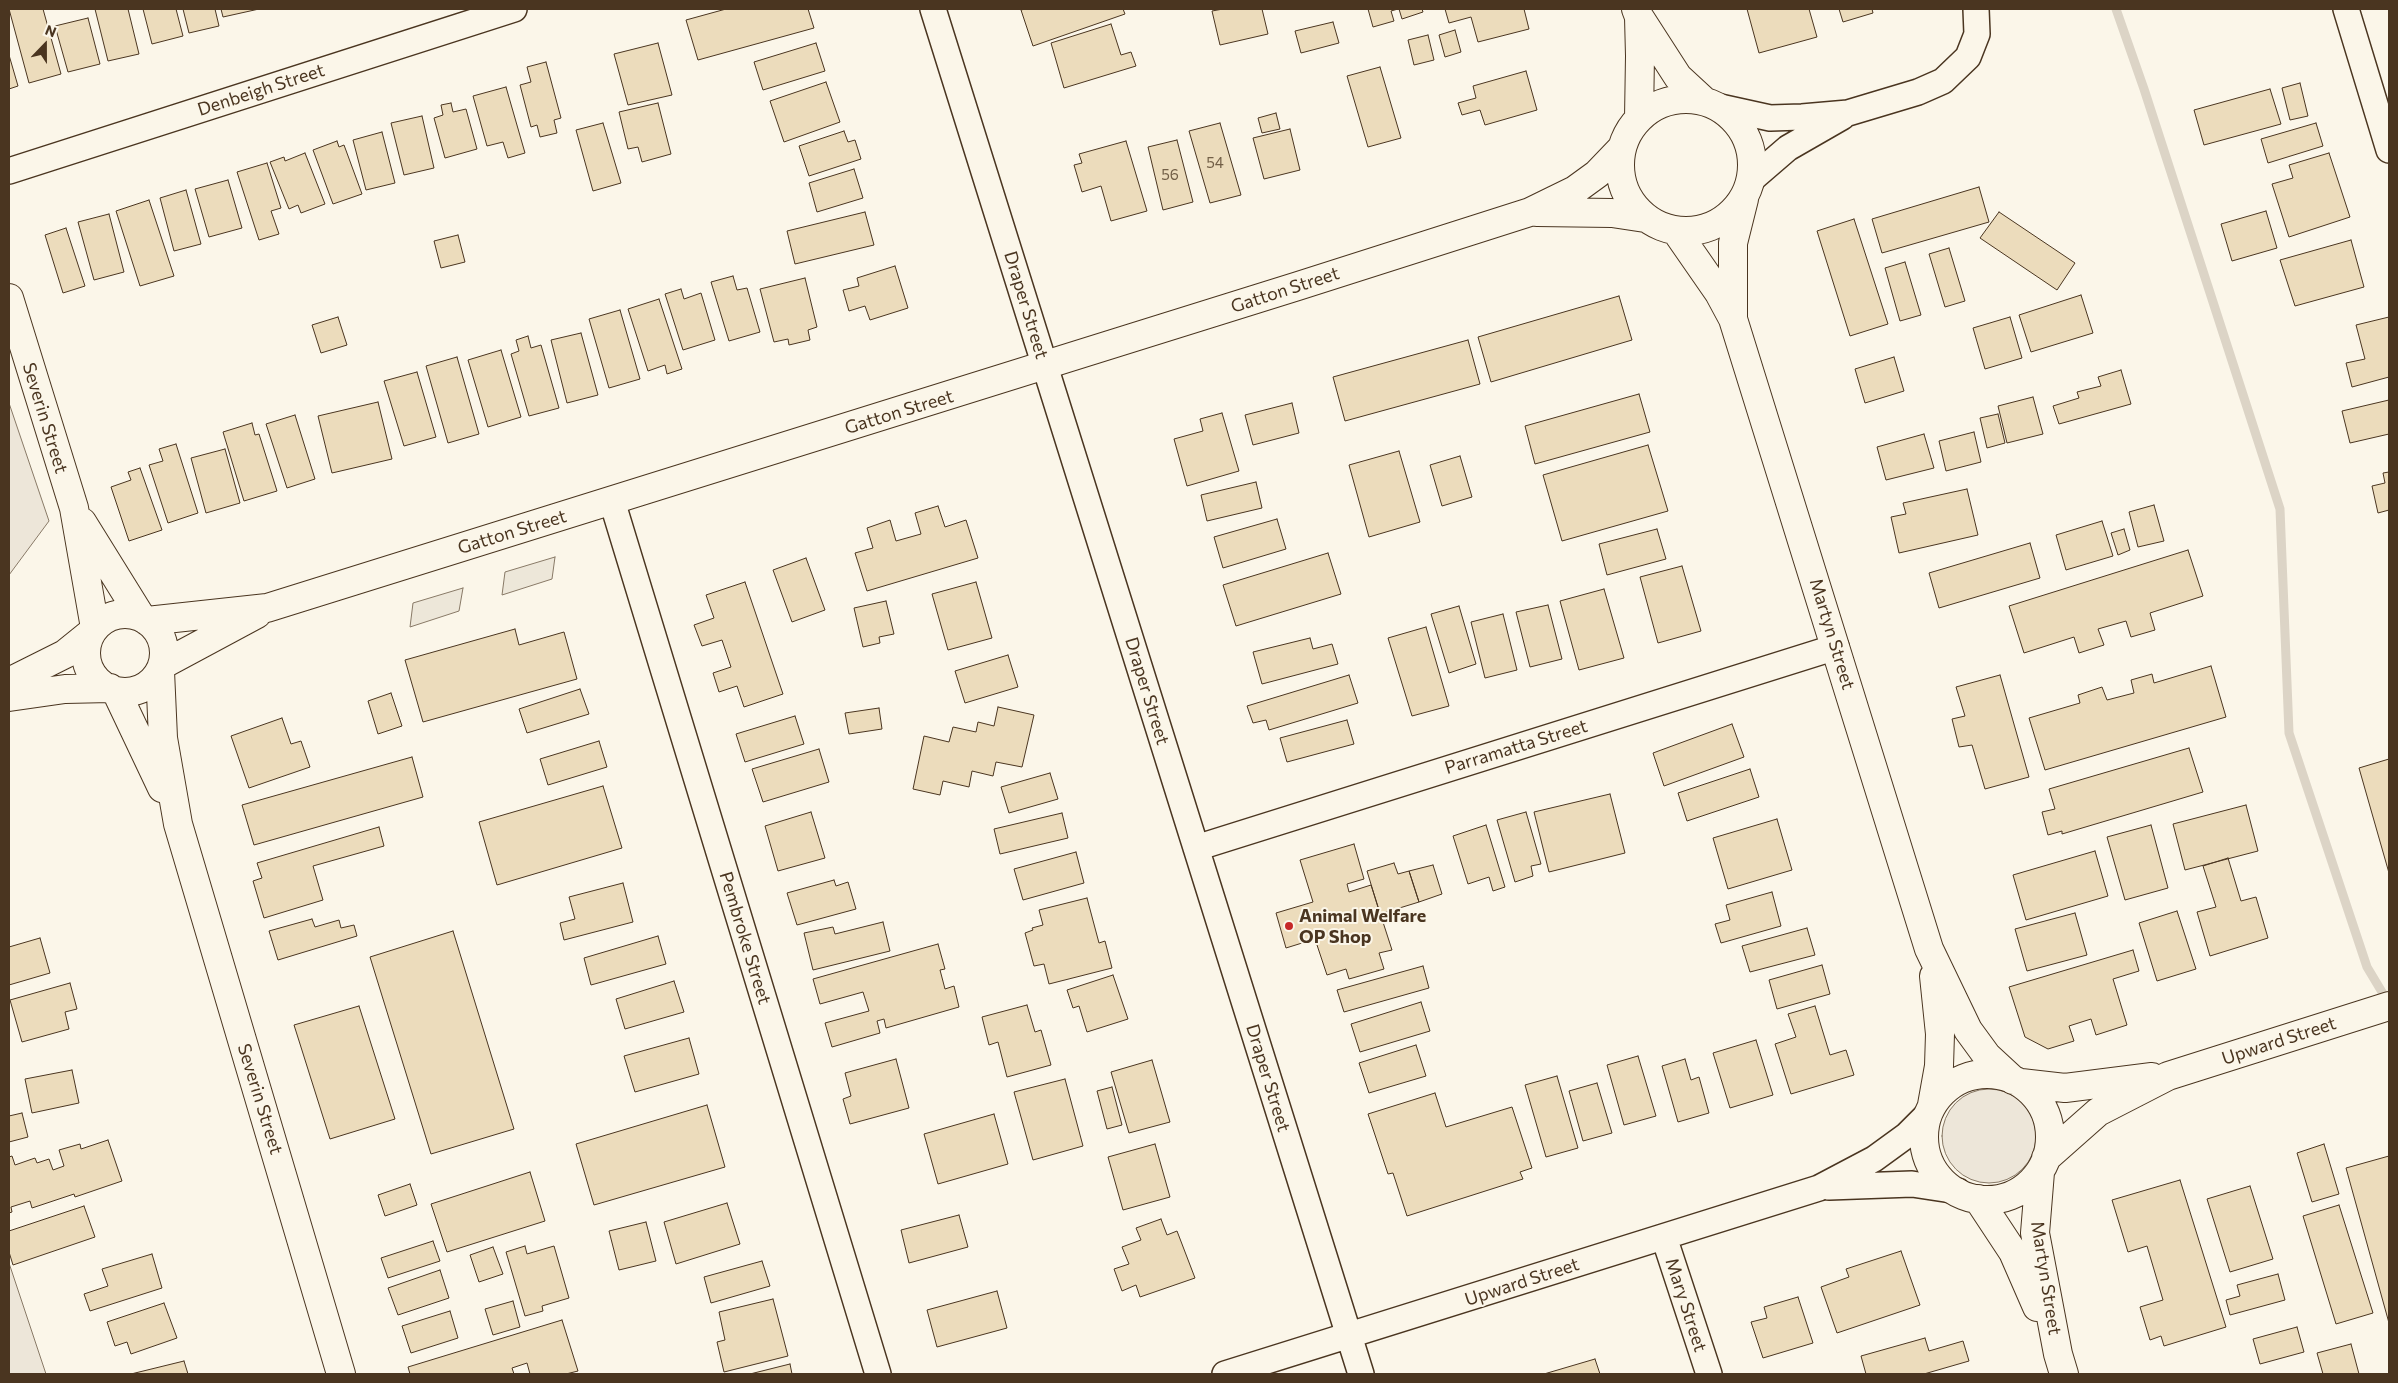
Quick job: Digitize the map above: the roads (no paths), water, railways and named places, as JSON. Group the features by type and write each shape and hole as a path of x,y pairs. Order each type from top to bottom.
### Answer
{"street":[{"name":"Denbeigh Street","path":"9,171 514,9"},
{"name":"Draper Street","path":"932,9 1361,1374"},
{"path":"1848,113 1788,148 1748,188 1732,214 1716,225 1696,231 1676,231 1660,226 1645,218 1632,204 1623,187 1619,168 1621,149 1628,132 1639,118 1653,107 1669,100 1686,98 1770,118 1848,113 1918,92 1936,85 1963,64 1974,46 1978,26 1976,9"},
{"path":"2346,9 2389,150"},
{"path":"1638,13 1678,77 1736,120 1747,138 1753,158 1748,188"},
{"path":"1638,13 1639,118"},
{"name":"Gatton Street","path":"144,619 267,608 1045,367 1530,212 1575,190 1597,174 1621,149"},
{"name":"Martyn Street","path":"1733,319 1733,243 1748,188"},
{"name":"Gatton Street","path":"1530,212 1602,213 1645,218"},
{"name":"Martyn Street","path":"1676,231 1719,293 1733,319 1929,949 1968,1030 1987,1056 2017,1081"},
{"name":"Severin Street","path":"9,298 74,508 93,631"},
{"name":"Pembroke Street","path":"612,501 878,1374"},
{"name":"Severin Street","path":"74,508 144,619"},
{"name":"Gatton Street","path":"161,668 250,620 267,608"},
{"path":"9,682 66,654 105,620 117,615 129,614 144,619 156,629 162,641 164,653 161,668 152,681 141,688 129,691 65,689 9,697"},
{"path":"93,631 86,646 88,664 94,676 113,689"},
{"name":"Parramatta Street","path":"1196,848 1836,647"},
{"name":"Severin Street","path":"161,668 164,738 178,824 341,1374"},
{"name":"Severin Street","path":"113,689 136,729 178,824"},
{"name":"Martyn Street","path":"1929,949 1940,1034 1939,1066 1930,1110"},
{"name":"Upward Street","path":"2043,1165 2098,1112 2168,1076 2377,1010"},
{"path":"1984,1074 2000,1075 2017,1081 2033,1094 2047,1118 2050,1143 2043,1165 2029,1184 2017,1193 1992,1199 1968,1195 1943,1180 1927,1155 1924,1130 1930,1110 1942,1093 1969,1077 1984,1074"},
{"name":"Upward Street","path":"2017,1081 2065,1088 2168,1076"},
{"name":"Upward Street","path":"1225,1374 1819,1188 1874,1159 1907,1135 1930,1110"},
{"name":"Martyn Street","path":"2043,1165 2036,1233 2061,1364"},
{"name":"Upward Street","path":"1819,1188 1912,1184 1968,1195"},
{"name":"Martyn Street","path":"1968,1195 2014,1252 2061,1364"},
{"name":"Mary Street","path":"1664,1236 1709,1374"}],"waterway":[{"path":"2116,9 2144,89 2280,509 2289,733 2367,967 2388,1002"}],"place":[{"name":"Animal Welfare OP Shop","path":"1289,926"}]}
